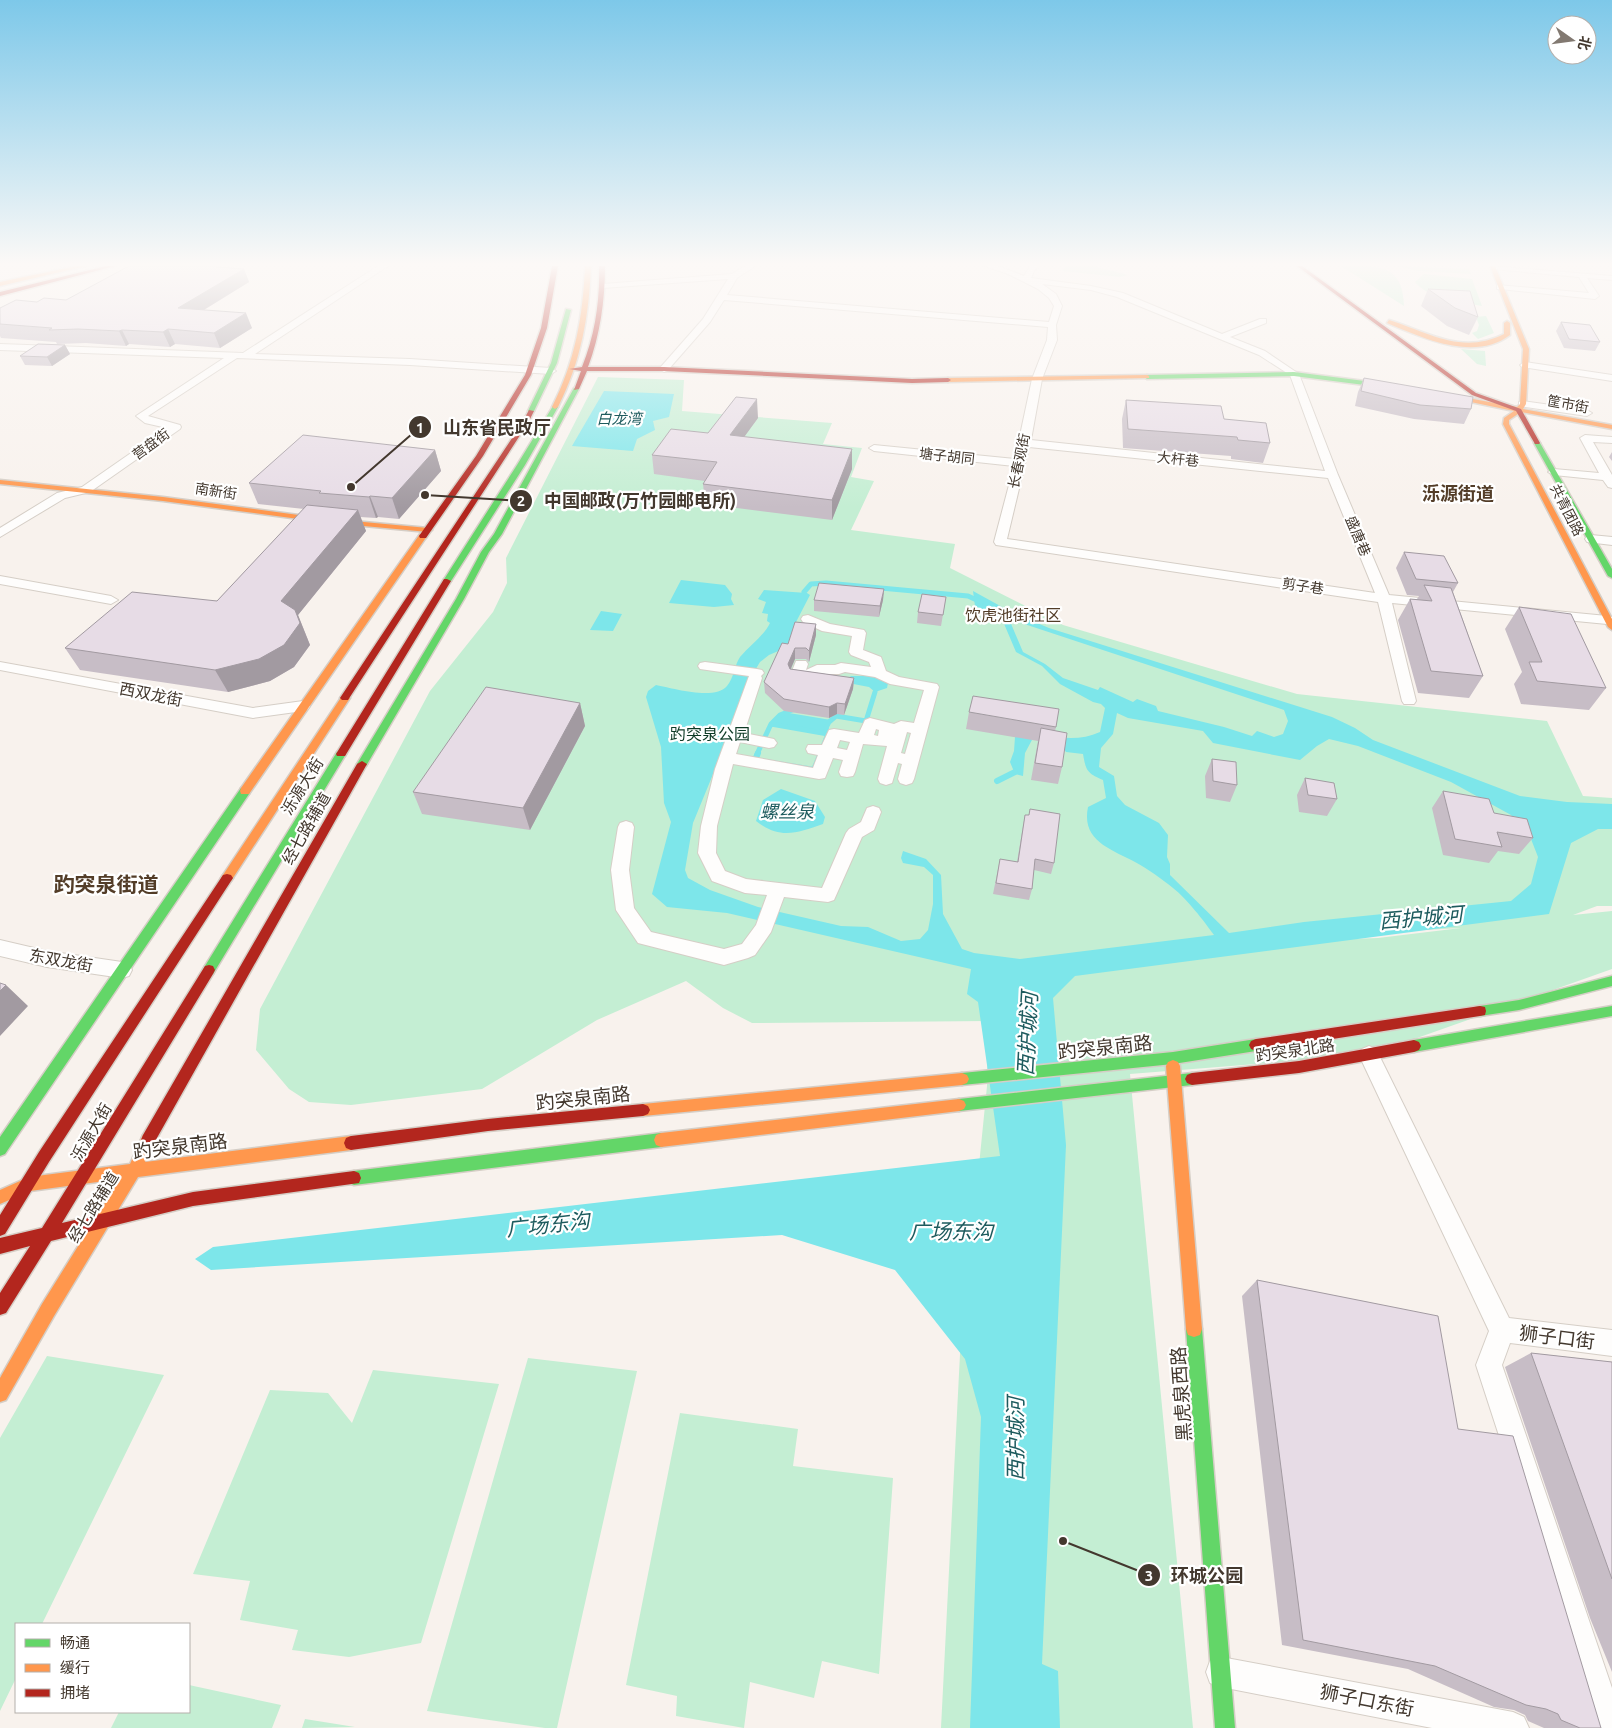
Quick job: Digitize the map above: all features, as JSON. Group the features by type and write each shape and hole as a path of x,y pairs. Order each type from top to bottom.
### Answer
{"main road":[{"path":"0,1149 303,706 479,456 530,370 539,347"},
{"name":"泺源大街","path":"0,1229 146,999 525,423 551,371 558,347"},
{"name":"泺源大街","path":"0,1307 83,1177 102,1142 465,551 521,465 561,396 572,369 578,347"},
{"name":"经七路辅道","path":"0,1394 48,1310 136,1169 152,1131 333,812 460,599 485,552 498,534 585,369 591,347"},
{"path":"1409,347 1474,394 1521,407"},
{"path":"1513,347 1521,407"},
{"path":"1521,407 1525,347"},
{"path":"572,369 664,369 892,380 1294,374 1407,389"},
{"path":"1425,392 1521,407"},
{"name":"筐市街","path":"1521,407 1612,427"},
{"name":"共青团路","path":"1609,624 1506,424 1506,419 1521,407 1554,472 1612,576"},
{"name":"南新街","path":"0,482 76,491 163,498 321,520 428,530"},
{"name":"趵突泉北路","path":"1173,1058 1519,1005 1612,981"},
{"name":"趵突泉北路","path":"105,1221 150,1208 212,1196 396,1172 981,1102 1299,1067 1612,1011"},
{"name":"趵突泉南路","path":"0,1197 30,1184 488,1125 1173,1058"},
{"name":"黑虎泉西路","path":"1173,1058 1225,1728"},
{"path":"0,1246 48,1233 105,1221"}],"street":[{"path":"0,347 410,362 551,371"},
{"path":"240,356 255,347"},
{"path":"664,369 684,347"},
{"name":"长春观街","path":"1000,542 1025,443 1037,379 1049,347"},
{"path":"1248,347 1262,353 1294,374"},
{"name":"营盘街","path":"0,533 61,495 86,490 176,427 149,421 142,416 240,356"},
{"path":"1525,365 1612,378"},
{"name":"盛唐巷","path":"1294,374 1332,475 1384,598 1408,701"},
{"path":"1521,407 1586,413"},
{"path":"1610,481 1585,438 1612,440"},
{"name":"大杆巷","path":"1025,443 1332,475"},
{"name":"塘子胡同","path":"874,448 1020,463"},
{"path":"1554,472 1610,481"},
{"path":"1591,539 1612,541"},
{"name":"剪子巷","path":"1000,542 1384,598 1609,624"},
{"path":"0,580 111,600"},
{"path":"808,619 826,628 859,633 856,652 876,660 879,674"},
{"path":"801,664 797,676 810,675 817,669 837,674 841,668 879,674 896,681 932,687 906,779"},
{"name":"西双龙街","path":"0,666 253,713 303,706"},
{"path":"705,666 756,675 727,758 708,826 707,853 718,876 745,886 828,895 855,833 868,826 873,812"},
{"path":"886,779 901,726 920,729"},
{"path":"727,758 786,765 818,774 821,750 834,734 862,738 852,756 847,772"},
{"path":"736,736 764,742"},
{"path":"821,750 852,756"},
{"path":"892,757 912,760"},
{"path":"626,826 620,870 625,910 645,938 724,957 748,950 764,927 772,902 778,891"},
{"name":"东双龙街","path":"0,948 47,959 122,970"},
{"path":"1368,1055 1502,1330 1489,1365 1610,1728"},
{"name":"狮子口街","path":"1502,1330 1612,1343"},
{"name":"狮子口东街","path":"1221,1672 1513,1728"}],"green space":[{"path":"1461,349 1485,351 1486,366 1477,364"},
{"name":"趵突泉公园","path":"598,377 684,380 682,411 832,423 823,444 862,448 851,477 874,481 851,530 955,544 950,568 1063,625 1297,694 1547,721 1583,796 1612,798 1612,906 1597,906 1573,915 1612,911 1612,969 1369,1055 1130,1074 1193,1728 941,1728 960,1354 987,1086 988,1021 752,1023 723,1008 686,981 597,1020 482,1089 351,1105 309,1102 289,1089 256,1050 260,1009 430,691 493,612 507,583 506,558","holes":["1461,928 1378,938 1231,943 1232,940"]},
{"path":"47,1356 164,1375 42,1623 15,1623 15,1680 0,1711 0,1438"},
{"path":"528,1358 637,1371 557,1728 545,1728 427,1711"},
{"path":"373,1370 499,1384 421,1643 349,1657 292,1650 298,1630 240,1620 250,1581 193,1574 270,1390 328,1393 352,1423"},
{"path":"680,1413 798,1429 793,1466 893,1478 879,1674 822,1661 814,1698 750,1682 744,1728 676,1716 677,1696 626,1685"},
{"path":"190,1685 281,1705 272,1728 111,1728 118,1713 190,1713"},
{"path":"305,1719 355,1727 302,1728"}],"water":[{"name":"白龙湾","path":"604,391 674,394 669,417 653,421 655,430 637,439 633,451 572,446"},
{"path":"681,580 725,585 732,594 731,599 734,605 714,607 669,603"},
{"path":"764,590 807,593 810,595 795,624 789,642 783,649 769,655 760,662 751,677 693,823 685,870 688,878 710,890 758,907 841,926 868,927 901,941 920,939 928,930 933,904 933,875 924,867 903,863 901,858 903,851 926,859 941,875 943,914 962,949 974,953 1020,959 1214,935 1189,904 1173,888 1145,868 1108,848 1093,836 1087,819 1088,807 1106,798 1103,780 1088,771 1083,754 1066,752 1060,743 1033,738 1025,753 1023,776 1015,774 1010,762 1014,751 1015,737 1021,731 1061,738 1090,736 1100,732 1105,708 1101,704 1093,702 1060,684 1042,666 1016,652 1002,619 975,606 973,591 1013,613 1049,628 1332,717 1355,728 1373,740 1520,796 1567,802 1612,804 1612,829 1598,829 1571,843 1549,914 1075,976 1053,998 1066,1145 1042,1664 1058,1671 1060,1728 970,1728 981,1417 965,1359 895,1270 782,1235 211,1270 195,1259 213,1247 1000,1156 978,1002 967,994 971,969 727,913 667,907 652,894 671,822 664,803 661,747 646,697 648,691 656,685 682,691 713,693 727,686 740,657 760,637 770,623 767,621 768,614 762,613 766,602 758,599","holes":["1009,619 1284,710 1288,721 1283,734 1274,737 1257,731 1252,736 1224,727 1158,711 1156,706 1137,699 1133,702 1100,687 1098,690 1063,678 1045,664 1023,652","1117,713 1128,718 1203,731 1213,743 1300,760 1329,739 1358,746 1451,782 1511,815 1531,839 1538,857 1531,884 1511,901 1304,922 1229,933 1170,875 1170,864 1167,857 1168,835 1159,823 1125,805 1117,796 1114,776 1099,767 1101,748 1113,734"]},
{"path":"601,611 622,614 613,631 590,630"},
{"path":"851,676 876,676 888,683 887,688 875,692 869,687 843,682"},
{"path":"789,713 831,720 826,728 828,734 771,724 780,715"},
{"name":"螺丝泉","path":"781,789 815,801 825,817 823,824 797,832 781,833 773,831 756,821 763,800"}],"building":[{"path":"34,347 63,347 47,357 20,356"},
{"path":"1364,378 1473,397 1471,409 1420,405 1361,391"},
{"path":"736,397 757,399 730,435 852,449 832,500 703,484 717,462 652,455 671,429 708,433"},
{"path":"1126,400 1221,406 1224,419 1266,423 1270,443 1238,440 1237,437 1128,429"},
{"path":"303,435 435,450 392,498 319,493 321,491 249,483"},
{"path":"307,505 358,510 281,601 295,610 300,623 284,645 259,659 215,670 65,648 132,592 217,601"},
{"path":"1404,552 1444,556 1458,583 1416,579"},
{"path":"819,583 884,589 880,606 814,600"},
{"path":"1424,585 1451,588 1483,676 1431,671 1410,599 1432,601"},
{"path":"922,594 946,597 943,615 918,612"},
{"path":"1519,607 1571,614 1606,688 1537,681 1529,662 1542,662"},
{"path":"795,622 816,624 809,651 806,648 795,648 788,664 790,669 854,678 845,704 837,703 829,707 784,699 764,682 782,643 788,644"},
{"path":"486,687 580,703 523,808 413,792"},
{"path":"973,696 1059,709 1056,727 969,712"},
{"path":"1041,728 1067,733 1062,767 1035,763"},
{"path":"1212,759 1236,762 1237,785 1213,781"},
{"path":"1305,778 1334,783 1337,799 1308,795"},
{"path":"1443,791 1489,799 1494,813 1527,819 1533,838 1497,832 1502,847 1455,839"},
{"path":"1030,809 1060,814 1054,863 1035,859 1032,889 996,883 1000,859 1018,862 1025,815 1029,815"},
{"path":"0,983 6,985 0,991"},
{"path":"1257,1280 1438,1316 1458,1429 1513,1436 1601,1728 1580,1728 1561,1720 1558,1714 1546,1709 1526,1705 1435,1666 1303,1640"},
{"path":"1531,1353 1612,1362 1612,1579"}],"waterway":[{"path":"804,592 811,584 826,583 968,596 981,602"},
{"path":"828,733 826,728 829,722 836,716 866,721 875,692"},
{"path":"772,723 780,715 797,708"},
{"path":"757,754 771,724 828,734 820,754"},
{"path":"758,753 755,760 814,770 821,753"},
{"path":"997,781 1015,772"}],"traffic: fast":[{"path":"531,411 554,363 558,347"},
{"path":"1147,377 1294,374 1396,387"},
{"path":"362,764 460,599 485,552 498,534 576,389"},
{"path":"447,581 521,465 555,407"},
{"path":"1537,443 1612,576"},
{"path":"209,970 341,754"},
{"path":"0,1149 245,791"},
{"path":"1480,1011 1519,1005 1612,981"},
{"path":"1414,1046 1612,1011"},
{"path":"962,1079 1173,1058 1256,1045"},
{"path":"959,1105 1192,1079"},
{"path":"354,1178 661,1140"},
{"path":"1194,1329 1225,1728"}],"traffic: slow":[{"path":"555,407 571,374 578,347"},
{"path":"1525,347 1523,404 1519,410 1506,419 1506,424 1612,627"},
{"path":"948,380 1147,377"},
{"path":"1440,395 1612,427"},
{"path":"0,482 163,499 321,520 428,530"},
{"path":"245,791 423,536"},
{"path":"227,878 345,698"},
{"path":"1173,1066 1194,1329"},
{"path":"643,1110 962,1079"},
{"path":"661,1140 959,1105"},
{"path":"0,1394 48,1310 135,1169 148,1140"},
{"path":"0,1197 29,1184 351,1143"}],"traffic: jam":[{"path":"423,536 479,456 528,375 538,347"},
{"path":"576,389 592,347"},
{"path":"1409,347 1474,394 1519,410 1537,443"},
{"path":"572,369 664,369 912,381 948,380"},
{"path":"345,698 531,411"},
{"path":"341,754 447,581"},
{"path":"148,1140 362,764"},
{"path":"0,1229 44,1157 227,878"},
{"path":"0,1307 83,1177 209,970"},
{"path":"1256,1045 1480,1011"},
{"path":"1192,1079 1299,1067 1414,1046"},
{"path":"351,1143 488,1125 643,1110"},
{"path":"0,1246 193,1199 354,1178"}],"place":[{"name":"山东省民政厅","path":"351,487"},
{"name":"中国邮政(万竹园邮电所)","path":"425,495"},
{"name":"环城公园","path":"1063,1541"}],"district":[{"name":"泺源街道","path":"1458,494"},
{"name":"饮虎池街社区","path":"1013,615"},
{"name":"趵突泉街道","path":"106,885"}],"water label":[{"name":"西护城河","path":"1421,918"},
{"name":"西护城河","path":"1028,1034"},
{"name":"广场东沟","path":"548,1225"},
{"name":"广场东沟","path":"951,1232"},
{"name":"西护城河","path":"1016,1439"}]}
